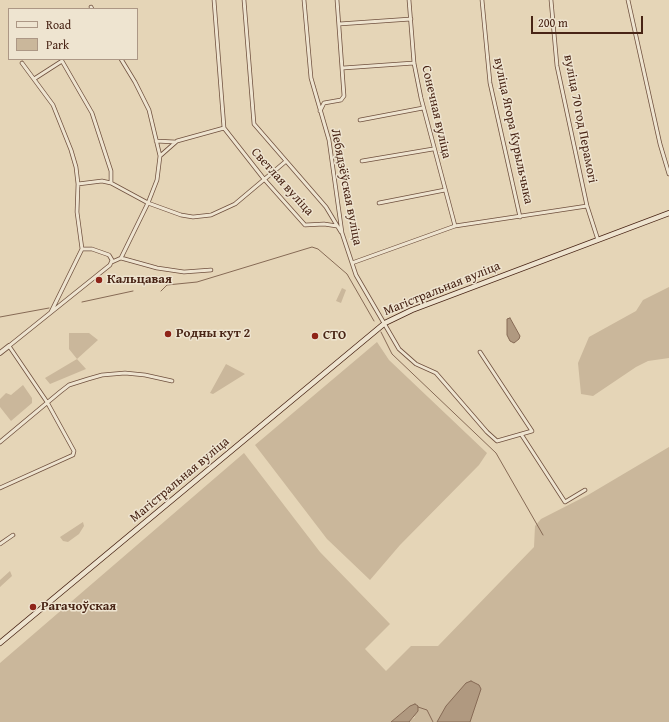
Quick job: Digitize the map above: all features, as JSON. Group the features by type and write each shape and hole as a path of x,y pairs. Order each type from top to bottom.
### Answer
{"main road":[{"name":"Магістральная вуліца","path":"0,643 385,323 412,310 669,213"}],"street":[{"path":"156,141 177,141 224,128 214,0"},
{"path":"244,0 254,124 332,216 342,233"},
{"name":"Лебядзёўская вуліца","path":"304,0 311,78 329,140 342,233 356,275 399,349 416,364 436,372 486,432 497,441 521,434"},
{"path":"320,111 324,103 343,99 343,68 337,0"},
{"name":"Сонечная вуліца","path":"409,0 414,63 423,108 455,226"},
{"name":"вуліца Ягора Курыльчыка","path":"482,0 490,83 520,217"},
{"name":"вуліца 70 год Перамогі","path":"551,0 557,66 587,206 598,240"},
{"path":"628,0 660,144 669,174"},
{"path":"339,24 411,19"},
{"path":"122,60 149,110 160,156 157,180 148,203 122,258"},
{"path":"34,79 62,62 94,119 111,171 111,183"},
{"path":"343,68 414,63"},
{"path":"22,64 53,105 64,130 76,167 78,184 78,212 82,249 51,312"},
{"path":"360,120 423,108"},
{"name":"Светлая вуліца","path":"224,128 264,179 305,225 324,224 337,226"},
{"path":"160,156 177,141"},
{"path":"362,162 433,149"},
{"path":"78,184 102,181 111,183 148,203 181,215 193,217 211,216 235,204 285,162"},
{"path":"378,203 445,190"},
{"path":"352,263 455,226 587,206"},
{"path":"332,216 340,214"},
{"path":"82,249 92,249 106,253 112,258 112,262"},
{"path":"0,353 112,262 122,258 157,268 184,272 211,270"},
{"path":"0,488 74,455 74,451 47,402 9,346"},
{"path":"480,352 532,431 521,434 565,502 586,490"},
{"path":"0,442 69,385 102,375 140,374 172,381"},
{"path":"0,544 13,535"}],"green space":[{"path":"669,287 669,358 648,361 636,367 593,396 581,394 578,363 589,337 636,311 643,300"},
{"path":"342,288 346,290 341,303 336,301"},
{"path":"69,333 89,333 98,340 77,359 69,349"},
{"path":"377,342 389,360 487,453 479,465 400,545 370,580 327,539 255,445"},
{"path":"77,359 86,369 50,384 45,378"},
{"path":"226,364 245,374 213,394 210,393"},
{"path":"23,385 32,398 32,403 11,421 0,407 0,399 6,393 11,395"},
{"path":"669,447 669,722 409,722 415,717 406,709 391,722 0,722 0,663 244,453 320,552 390,624 365,649 386,671 411,646 438,646 534,547 535,526 541,519 588,495"},
{"path":"83,522 84,526 79,534 68,542 63,541 60,537"},
{"path":"10,571 12,576 0,587 0,580"}],"shaded area":[{"path":"510,318 520,336 514,343 510,341 507,335 507,319"},
{"path":"471,681 479,685 481,689 470,722 437,722 446,706 466,683"},
{"path":"415,704 418,706 418,711 409,722 391,722 410,706"}],"waterway":[{"path":"161,291 167,285 197,282 312,247 318,249 347,274 374,321"},
{"path":"82,302 133,291"},
{"path":"0,317 49,308"},
{"path":"381,332 392,354 496,453 543,535"},
{"path":"418,707 427,710 433,722"}],"place":[{"name":"Кальцавая","path":"99,280"},
{"name":"Родны кут 2","path":"168,334"},
{"name":"СТО","path":"315,336"},
{"name":"Рагачоўская","path":"33,607"}]}
